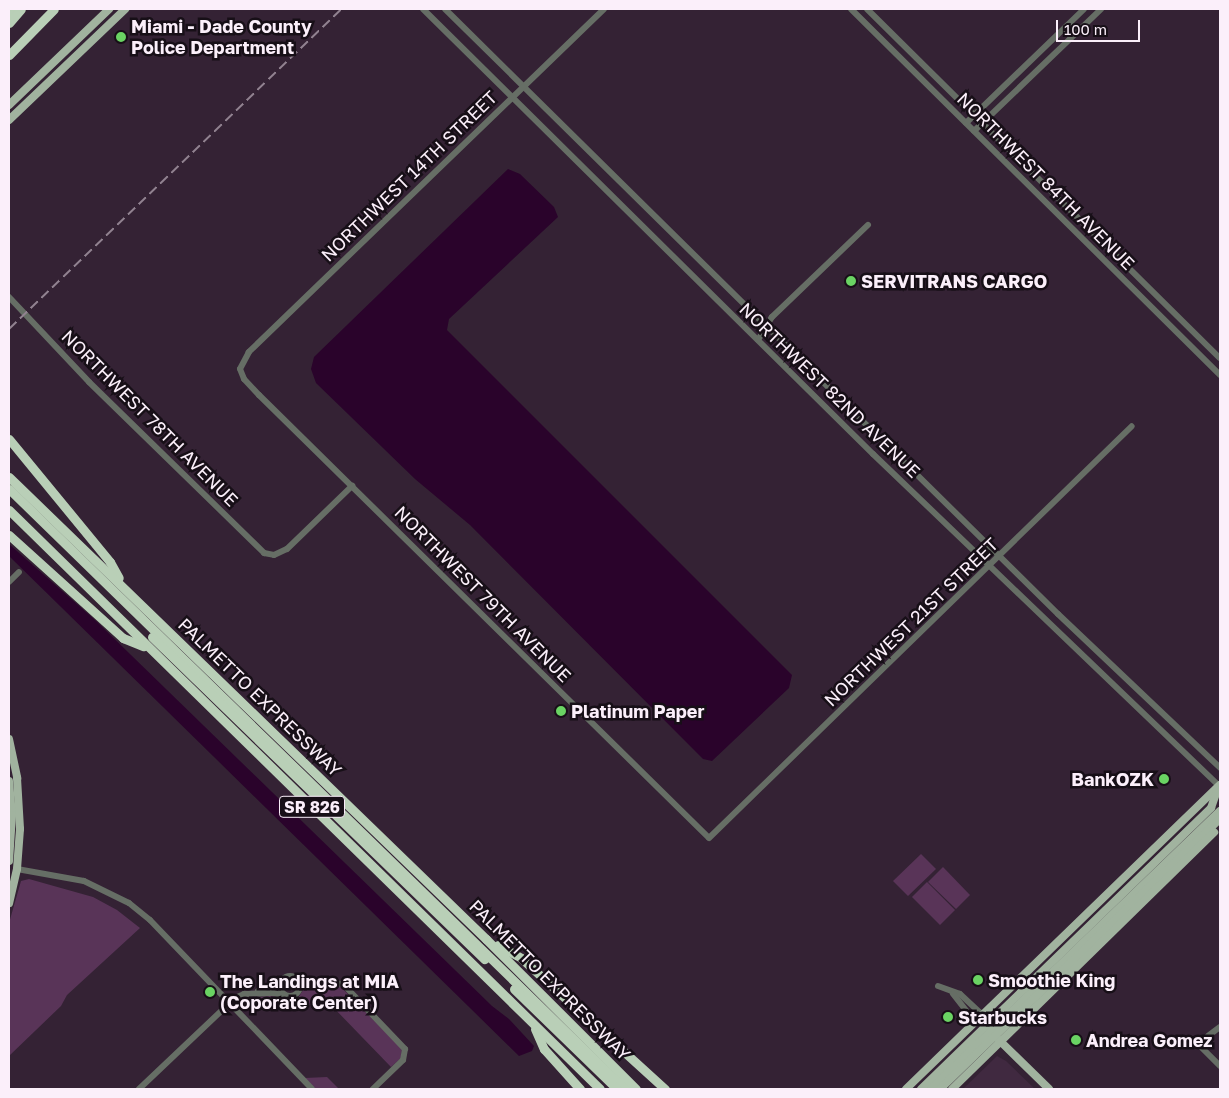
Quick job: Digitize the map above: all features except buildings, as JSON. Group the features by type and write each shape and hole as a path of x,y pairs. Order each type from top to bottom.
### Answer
{"highway":[{"path":"9,13 13,9"},
{"path":"9,23 22,9"},
{"path":"9,55 54,9"},
{"path":"9,439 110,562 124,587"},
{"path":"9,447 33,470"},
{"name":"PALMETTO EXPRESSWAY","path":"9,476 486,939 636,1089"},
{"path":"9,489 625,1089"},
{"path":"9,497 617,1089"},
{"name":"SR 826","path":"9,510 600,1089"},
{"path":"9,535 122,638 148,648"},
{"path":"486,939 521,958 665,1089"},
{"path":"533,1024 544,1049 580,1089"}],"main road":[{"path":"9,105 109,9"},
{"path":"9,120 125,9"},
{"path":"9,739 20,804 9,903"},
{"path":"9,781 12,815 9,861"},
{"path":"921,1089 1211,808 1220,786"},
{"path":"906,1089 1220,786"},
{"path":"931,1089 1220,811"},
{"path":"940,1089 1220,819"},
{"path":"952,1089 1220,826"},
{"path":"1158,878 1166,864"},
{"path":"978,1019 1049,1089"}],"street":[{"name":"NORTHWEST 82ND AVENUE","path":"423,9 989,566 1220,786"},
{"name":"NORTHWEST 82ND AVENUE","path":"446,9 766,327 1220,768"},
{"name":"NORTHWEST 14TH STREET","path":"240,369 249,352 604,9"},
{"name":"NORTHWEST 84TH AVENUE","path":"851,9 1220,375"},
{"name":"NORTHWEST 84TH AVENUE","path":"867,9 1220,358"},
{"path":"966,123 976,116 1084,9"},
{"path":"974,131 1101,9"},
{"path":"758,340 766,327 868,225"},
{"name":"NORTHWEST 78TH AVENUE","path":"9,297 89,382 264,553 274,555 287,549 352,486"},
{"name":"NORTHWEST 79TH AVENUE","path":"240,369 248,385 709,838"},
{"name":"NORTHWEST 21ST STREET","path":"709,838 1132,426"},
{"path":"9,582 19,572"},
{"path":"1111,683 1121,673"},
{"path":"13,868 84,881 118,896 150,920 312,1089"},
{"path":"139,1089 228,1003 239,996 250,994 289,976 299,981 343,984 405,1049 403,1060 372,1089"},
{"path":"280,981 280,989 285,996"},
{"path":"250,994 285,996 296,994 299,981"},
{"path":"938,986 954,994 960,994 978,1012 978,1019"},
{"path":"1208,1036 1220,1027"},
{"path":"1199,1045 1220,1066"}],"shaded area":[{"path":"508,169 520,174 554,207 558,217 449,319 447,330 792,675 789,688 712,761 703,759 470,525 415,479 316,383 311,369 314,357"},
{"path":"9,544 95,620 492,1006 509,1019 534,1046 532,1051 519,1056 9,556"},
{"path":"921,854 936,869 908,896 893,881"},
{"path":"943,867 970,895 956,909 928,882"},
{"path":"29,879 93,897 117,910 140,928 67,995 61,1006 9,1056 9,923 21,881"},
{"path":"927,882 955,910 940,925 912,897"},
{"path":"320,984 340,986 402,1049 401,1058 391,1067 331,1005 294,1005 306,985 316,989"},
{"path":"272,995 286,1003 286,1009 284,1005 246,1004 241,1009 237,1002"},
{"path":"997,1056 1006,1061 1035,1089 963,1089"},
{"path":"327,1077 339,1089 316,1089 305,1078"}],"railway":[{"path":"9,329 341,9"}],"place":[{"name":"Miami - Dade County Police Department","path":"121,37"},
{"name":"SERVITRANS CARGO","path":"851,281"},
{"name":"Platinum Paper","path":"561,711"},
{"name":"BankOZK","path":"1164,779"},
{"name":"Smoothie King","path":"978,980"},
{"name":"The Landings at MIA (Coporate Center)","path":"210,992"},
{"name":"Starbucks","path":"948,1017"},
{"name":"Andrea Gomez","path":"1076,1040"}]}
